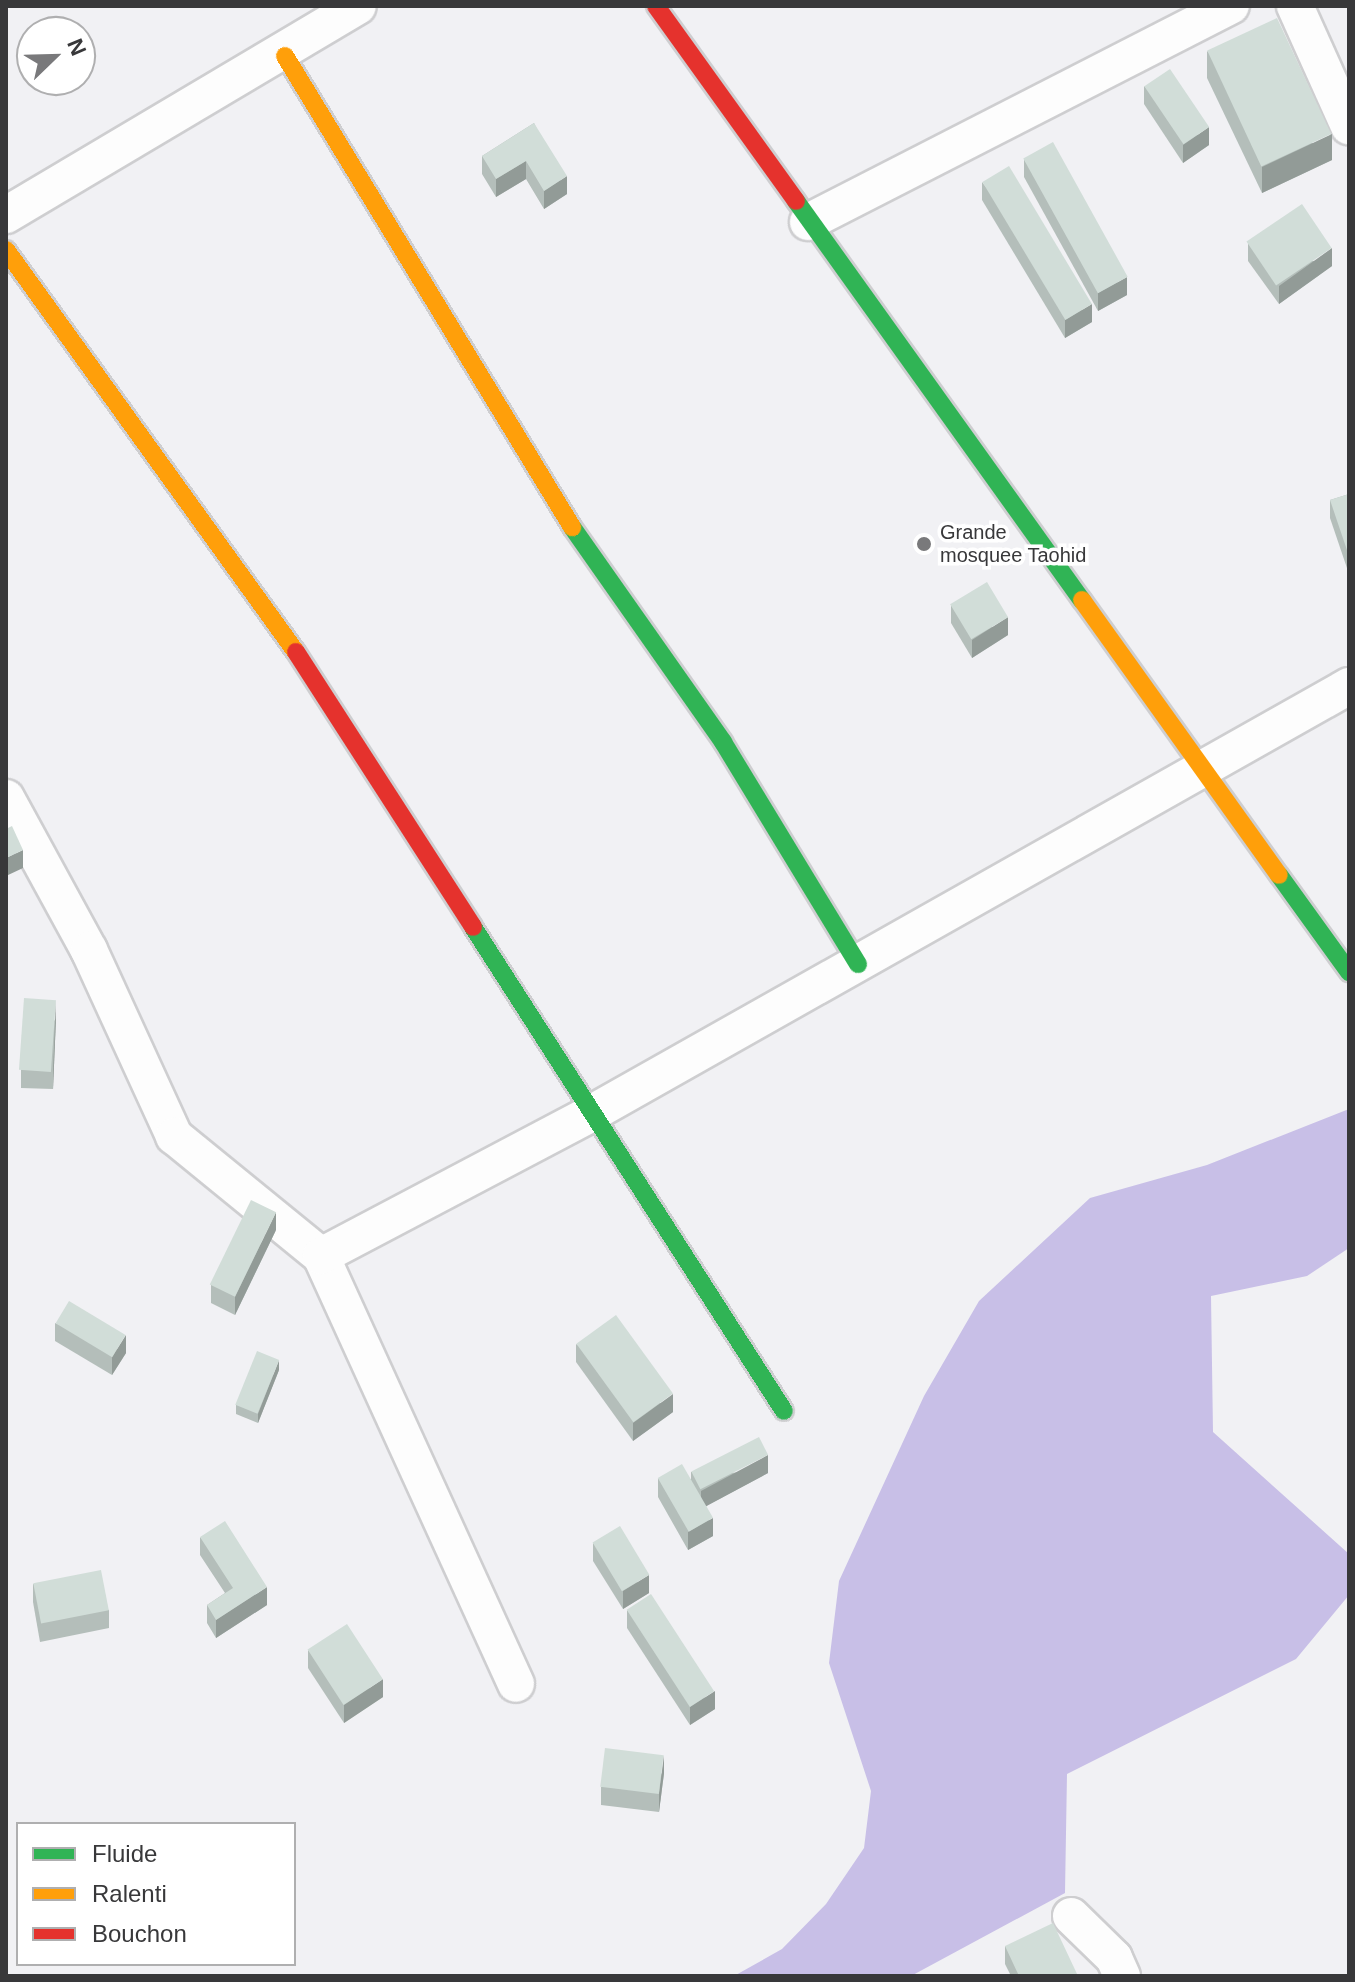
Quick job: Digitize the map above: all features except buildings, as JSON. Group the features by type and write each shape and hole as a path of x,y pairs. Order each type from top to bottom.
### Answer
{"street":[{"path":"6,215 285,56 358,6"},
{"path":"656,6 808,222 1205,768 1349,972"},
{"path":"808,222 1231,6"},
{"path":"1295,6 1349,126"},
{"path":"285,56 585,549 723,742 858,964"},
{"path":"6,250 265,604 784,1411"},
{"path":"321,1256 594,1112 1349,686"},
{"path":"6,798 89,950 174,1136 321,1256 516,1684"},
{"path":"1071,1916 1122,1976"}],"shaded area":[{"path":"1349,1109 1349,1248 1307,1276 1211,1296 1213,1432 1349,1554 1349,1595 1296,1659 1067,1774 1065,1893 911,1976 734,1976 782,1949 826,1904 864,1848 871,1791 829,1663 839,1581 924,1396 979,1301 1090,1198 1207,1165"}],"traffic: fast":[{"path":"796,201 1082,600"},
{"path":"572,527 723,742 858,964"},
{"path":"1279,875 1349,972"},
{"path":"473,927 784,1411"}],"traffic: slow":[{"path":"285,56 572,527"},
{"path":"6,250 296,652"},
{"path":"1082,600 1279,875"}],"traffic: jam":[{"path":"656,6 796,201"},
{"path":"296,652 473,927"}],"place":[{"name":"Grande mosquee Taohid","path":"924,544"}]}
